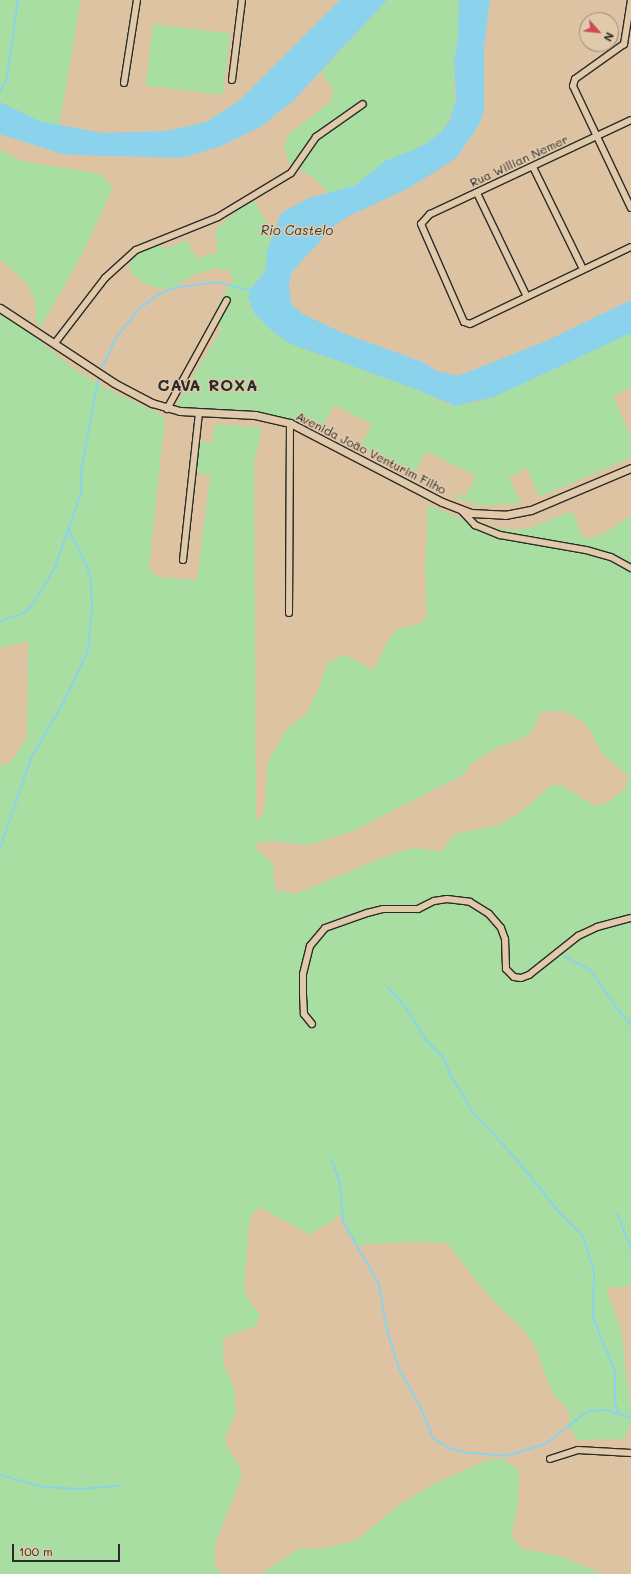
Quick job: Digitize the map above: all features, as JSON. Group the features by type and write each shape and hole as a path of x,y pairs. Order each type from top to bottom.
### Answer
{"street":[{"path":"124,84 137,0"},
{"path":"232,80 242,0"},
{"path":"631,0 624,44 574,82 575,91 595,136 631,208"},
{"path":"55,343 105,278 136,250 218,217 291,173 316,137 364,104"},
{"name":"Rua Willian Nemer","path":"526,295 470,324 464,322 422,227 424,219 430,214 631,120"},
{"path":"533,167 583,269"},
{"path":"477,193 526,295 631,246"},
{"path":"166,409 227,300"},
{"name":"Avenida João Venturim Filho","path":"0,308 114,383 166,409 199,413 255,415 290,423 435,499 462,510 493,516 518,513 631,468"},
{"path":"183,560 199,413"},
{"path":"289,613 290,423"},
{"path":"462,510 475,525 500,535 586,550 611,557 631,568"},
{"path":"312,1024 306,1018 303,1007 303,974 310,946 325,928 367,913 383,909 418,909 434,901 447,899 470,902 489,914 501,928 505,939 506,969 510,974 521,978 529,976 578,936 597,927 631,918"},
{"path":"550,1459 578,1450 631,1453"}],"green space":[{"path":"0,0 81,0 59,127 39,121 0,102"},
{"path":"387,0 459,0 458,38 454,61 455,109 439,134 422,146 385,161 356,185 330,194 314,178 289,162 284,147 288,135 330,102 333,89 321,72"},
{"path":"153,24 230,34 223,95 145,86"},
{"path":"0,150 22,161 101,174 113,188 81,256 41,327 36,322 35,299 26,282 0,259"},
{"path":"254,200 273,233 268,248 265,272 253,285 249,303 254,313 271,330 291,344 413,388 451,406 474,403 494,397 631,333 631,387 613,396 631,437 631,458 539,497 527,468 509,478 521,503 480,506 455,497 457,493 465,497 476,476 426,451 414,476 360,447 372,424 334,405 322,428 305,420 295,425 276,419 175,408 221,329 216,309 233,279 229,271 216,268 196,274 171,288 159,289 143,283 131,273 128,255 142,241 167,248 187,240 197,259 218,252 215,230 241,207"},
{"path":"0,313 29,332 71,367 102,386 165,417 149,568 157,577 197,580 210,476 191,470 194,441 212,443 215,424 262,428 254,464 256,821 264,814 268,762 288,727 305,716 319,688 327,663 343,655 358,661 373,671 388,640 398,629 422,623 427,614 425,568 428,505 475,524 514,530 532,527 572,511 583,537 591,538 603,534 631,516 631,1283 626,1287 606,1288 621,1330 631,1411 631,1424 628,1426 625,1439 577,1440 568,1424 570,1415 566,1407 556,1398 549,1385 537,1351 525,1331 488,1295 447,1243 410,1242 358,1245 353,1242 342,1214 310,1235 263,1209 258,1209 252,1214 249,1225 244,1288 248,1299 260,1315 256,1326 223,1338 224,1366 234,1387 236,1413 225,1438 227,1447 241,1468 241,1478 215,1544 215,1567 222,1574 0,1574 0,765 10,763 27,737 28,641 0,648","holes":["564,711 582,721 590,730 602,754 629,776 625,788 609,802 595,806 561,785 550,786 521,812 499,825 455,834 442,851 413,848 387,856 296,894 275,890 273,864 254,847 258,842 274,841 308,845 353,831 465,774 470,764 500,746 522,739 532,732 541,712"]},
{"path":"490,1459 502,1459 519,1470 518,1506 511,1536 523,1549 563,1557 602,1574 261,1574 298,1549 326,1548 357,1540 400,1504 438,1482"}],"water":[{"path":"340,0 387,0 294,100 262,126 219,147 182,158 74,155 61,154 0,134 0,102 39,121 103,133 167,131 206,122 239,101"},
{"name":"Rio Castelo","path":"459,0 490,0 484,47 484,111 479,125 457,157 409,188 345,218 333,227 292,272 289,283 291,304 303,314 345,334 423,362 437,371 458,376 546,341 631,300 631,333 494,397 455,406 413,388 291,344 271,330 254,313 248,297 253,285 265,272 268,248 281,213 309,198 356,185 385,161 422,146 439,134 450,120 456,100 454,61 458,38"}],"waterway":[{"path":"0,91 7,79 18,0"},
{"path":"102,367 116,338 137,311 157,295 177,287 218,282 252,291"},
{"path":"0,621 22,614 31,607 55,568 81,492 81,472 98,380"},
{"path":"0,849 31,758 65,700 88,650 92,610 91,581 87,566 68,528"},
{"path":"565,957 591,970 616,1007 631,1025"},
{"path":"388,987 407,1009 425,1039 444,1058 450,1074 472,1111 517,1160 558,1211 583,1236 594,1271 593,1318 615,1371 615,1403 619,1414"},
{"path":"331,1159 340,1182 343,1222 379,1284 387,1331 399,1369 422,1410 433,1438 451,1449 463,1452 506,1456 545,1444 588,1411 607,1410 631,1418"},
{"path":"617,1214 631,1249"},
{"path":"0,1475 44,1487 77,1489 119,1486"}],"district":[{"name":"CAVA ROXA","path":"208,385"}]}
